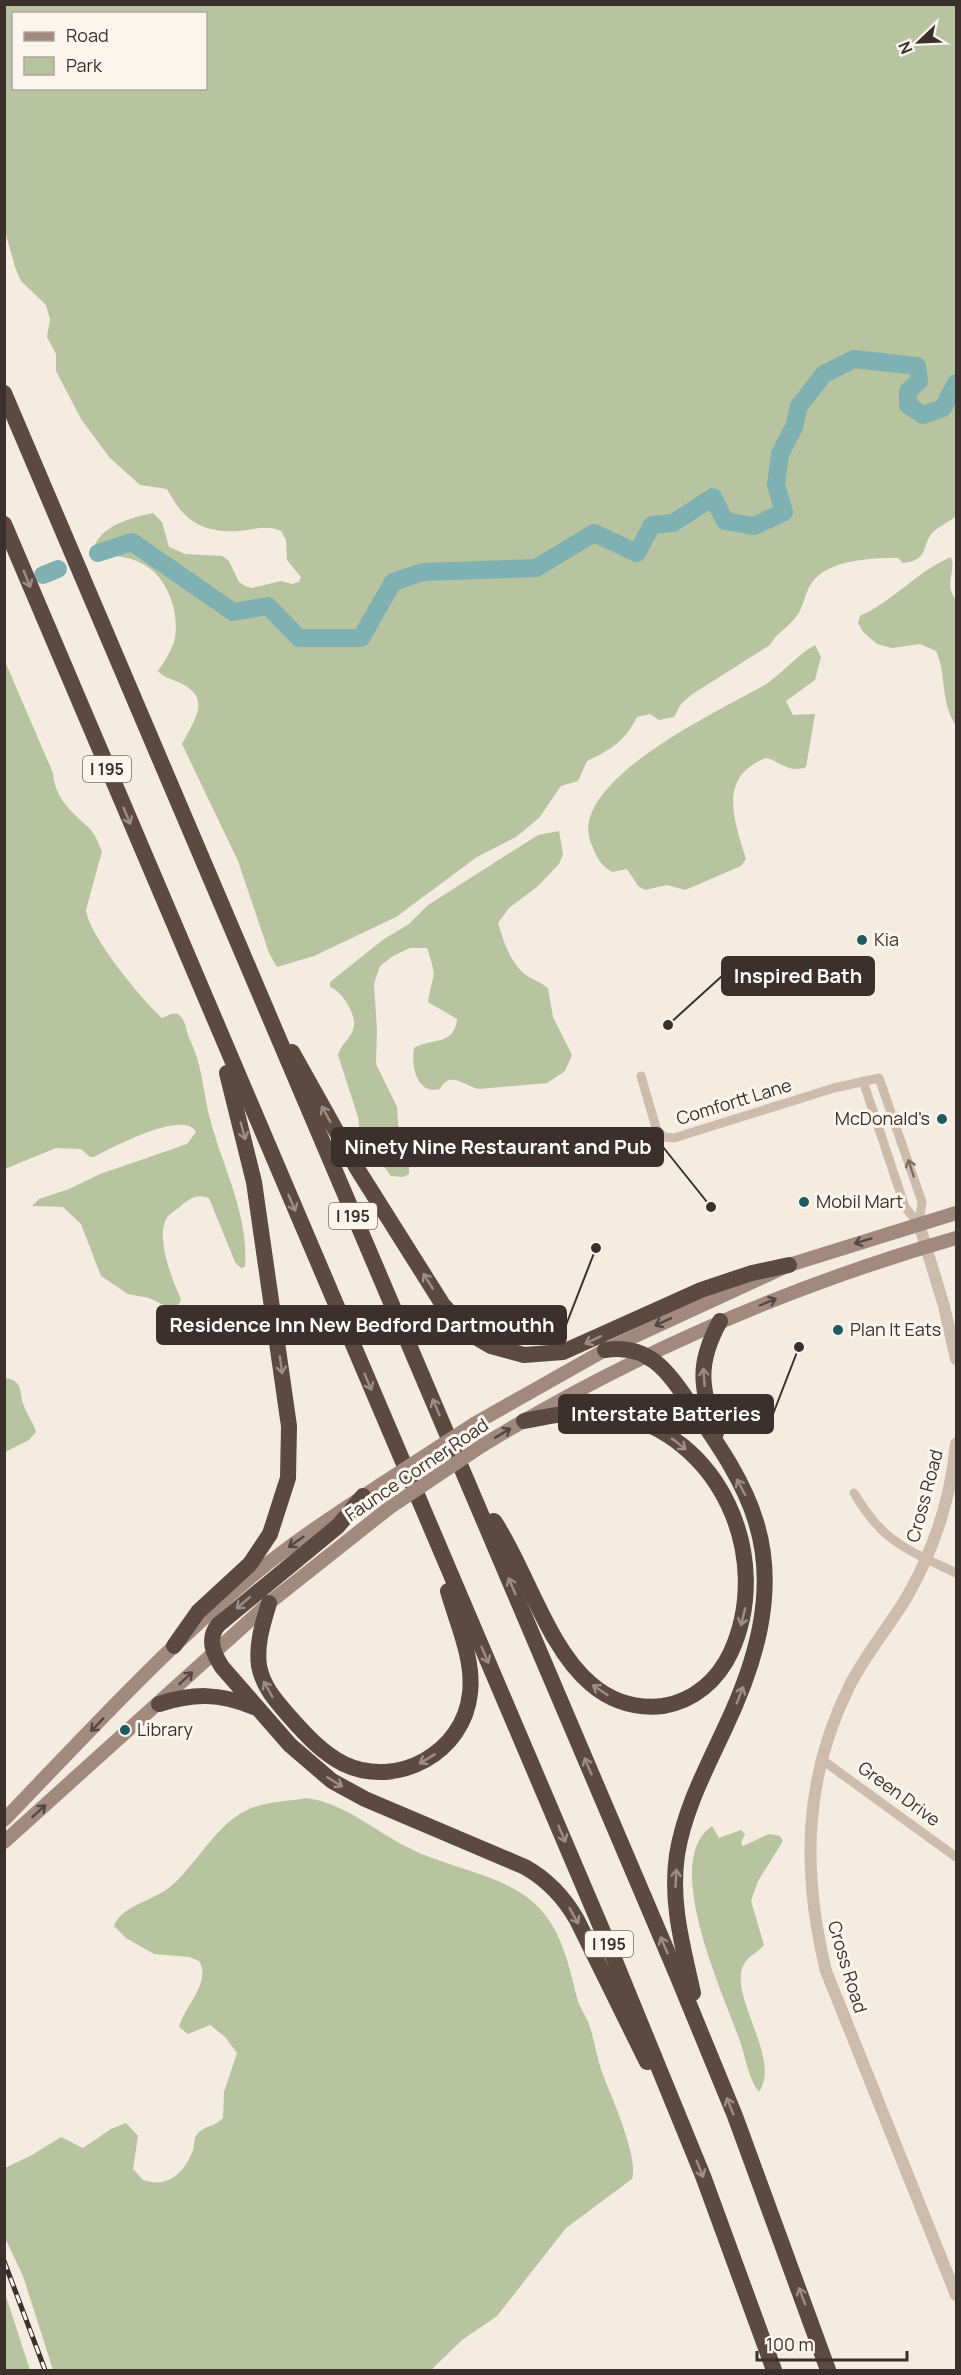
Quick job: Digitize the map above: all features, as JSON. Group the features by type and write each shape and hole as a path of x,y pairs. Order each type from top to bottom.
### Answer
{"highway":[{"name":"I 195","path":"4,393 703,2038 754,2166 828,2370"},
{"name":"I 195","path":"4,524 606,1939 684,2128 774,2370"},
{"path":"265,1009 304,1071 358,1170 443,1305 464,1329 491,1346 524,1354 564,1352 701,1290 752,1272 789,1265"},
{"path":"174,1646 198,1612 257,1555 278,1514 290,1465 289,1426 254,1182 211,1014"},
{"path":"720,1321 707,1346 703,1366 706,1399 723,1454"},
{"path":"605,1350 624,1348 647,1355 659,1365 689,1403 723,1454 756,1522 763,1549 764,1585 758,1640 749,1672 688,1813 677,1857 676,1916 703,2038"},
{"path":"465,1476 499,1528 562,1649 575,1669 591,1684 612,1698 646,1707 680,1702 708,1686 723,1667 736,1639 745,1607 748,1584 740,1531 716,1482 681,1445 637,1420 613,1414 575,1412 524,1420"},
{"path":"363,1496 338,1526 218,1625 212,1636 214,1652 222,1667 290,1745 332,1781 365,1799 525,1867 556,1890 577,1920 638,2048 684,2128"},
{"path":"269,1603 259,1641 261,1674 275,1700 311,1740 343,1763 367,1771 389,1772 422,1763 447,1743 459,1726 468,1704 471,1683 464,1645 429,1524"},
{"path":"159,1704 190,1695 208,1694 228,1697 258,1709"}],"main road":[{"name":"Faunce Corner Road","path":"4,1821 174,1646 258,1571 363,1496 474,1424 605,1350 789,1265 957,1213"},
{"name":"Faunce Corner Road","path":"4,1842 269,1603 389,1508 483,1445 524,1420 647,1355 720,1321 816,1282 957,1238"},
{"path":"45,1779 61,1791"}],"street":[{"name":"Comfortt Lane","path":"641,1076 657,1131 664,1137 674,1138 879,1078 922,1202 919,1224"},
{"path":"863,1081 905,1207 919,1224 944,1306 957,1359"},
{"name":"Cross Road","path":"957,1444 945,1503 926,1560 908,1595 849,1686 821,1759 811,1814 809,1873 814,1922 826,1971 957,2295"},
{"path":"854,1493 881,1531 898,1545 957,1573"},
{"name":"Green Drive","path":"821,1759 957,1857"}],"green space":[{"path":"4,5 956,5 956,516 932,533 924,552 917,559 903,563 898,558 863,560 828,569 811,584 798,614 770,645 691,695 681,704 674,717 659,720 650,714 637,717 622,739 587,761 578,781 561,786 539,818 516,837 477,857 396,917 314,956 277,967 269,953 238,861 182,744 196,717 198,702 195,694 189,688 158,671 169,654 176,631 174,609 166,587 152,570 143,564 94,548 98,540 110,528 127,520 153,513 162,522 169,547 185,554 222,556 229,561 239,582 245,586 252,588 281,581 292,584 299,582 301,577 287,560 286,540 281,531 265,528 226,531 204,527 187,517 167,489 140,485 109,457 81,419 56,371 56,354 47,337 50,319 46,305 21,281 4,228"},
{"path":"951,557 950,584 956,600 956,725 948,708 942,670 936,651 920,644 892,648 877,644 863,632 858,623 860,616 884,602 927,570"},
{"path":"815,645 821,657 815,680 786,701 793,715 815,714 806,767 790,768 766,758 751,766 741,776 735,788 734,815 746,859 741,866 685,890 667,885 645,890 638,886 627,869 612,872 604,866 591,843 589,820 601,796 623,773 651,751 768,682"},
{"path":"4,659 53,773 60,797 93,832 102,851 86,910 89,921 106,951 153,1009 162,1018 175,1014 184,1021 197,1057 213,1130 243,1226 245,1267 241,1268 235,1262 209,1198 198,1196 192,1198 168,1216 164,1224 164,1245 169,1269 181,1299 179,1304 170,1308 149,1298 128,1294 101,1276 81,1224 63,1207 32,1206 39,1199 69,1189 100,1174 187,1144 196,1132 189,1126 163,1127 147,1132 94,1157 90,1157 81,1149 56,1148 5,1169"},
{"path":"559,831 563,854 559,864 537,887 509,908 498,923 505,944 516,965 526,975 548,988 553,1017 572,1055 565,1071 547,1083 479,1089 453,1080 444,1083 440,1089 425,1088 420,1083 415,1070 414,1048 441,1040 452,1034 457,1019 428,1002 433,980 433,966 427,948 410,948 393,956 380,966 374,984 377,1030 376,1064 397,1107 399,1136 409,1159 409,1174 403,1177 391,1176 360,1134 358,1117 338,1055 353,1030 353,1015 339,993 330,987 330,982 384,939 409,924 428,905 538,835"},
{"path":"5,1378 11,1379 20,1388 24,1406 36,1432 29,1440 5,1452"},
{"path":"306,1798 346,1811 421,1854 508,1885 534,1903 544,1914 553,1926 565,1954 578,2002 589,2023 601,2069 624,2128 632,2157 632,2179 566,2228 497,2316 462,2340 431,2370 53,2370 23,2276 5,2238 5,2168 61,2137 83,2148 111,2129 126,2123 138,2136 133,2169 143,2180 160,2182 180,2172 190,2158 197,2134 223,2118 224,2092 237,2053 225,2037 210,2025 188,2034 179,2027 200,1986 202,1969 199,1961 189,1957 154,1954 126,1938 114,1926 129,1909 166,1890 177,1881 214,1837 235,1817 261,1805"},
{"path":"712,1826 719,1838 741,1830 745,1834 741,1843 743,1846 769,1834 780,1836 783,1841 758,1881 751,1901 764,1945 749,1958 742,1969 741,1982 744,1997 761,2047 764,2064 764,2079 759,2092 750,2075 740,2041 710,1962 700,1929 694,1897 692,1868 698,1843"},
{"path":"4,2290 30,2370 5,2370"}],"waterway":[{"path":"98,553 132,542 233,612 268,606 299,638 361,638 393,582 423,572 536,568 594,533 637,553 652,525 673,523 713,497 725,521 754,526 784,512 776,485 780,454 794,427 799,406 824,374 854,359 917,366 919,381 908,391 908,405 923,415 943,408 956,383"},
{"path":"43,575 58,569"}],"railway":[{"path":"4,2261 45,2370"}],"place":[{"name":"Kia","path":"862,940"},
{"name":"Inspired Bath","path":"668,1025"},
{"name":"McDonald's","path":"942,1119"},
{"name":"Mobil Mart","path":"804,1202"},
{"name":"Ninety Nine Restaurant and Pub","path":"711,1207"},
{"name":"Residence Inn New Bedford Dartmouthh","path":"596,1248"},
{"name":"Plan It Eats","path":"838,1330"},
{"name":"Interstate Batteries","path":"799,1347"},
{"name":"Library","path":"125,1730"}]}
